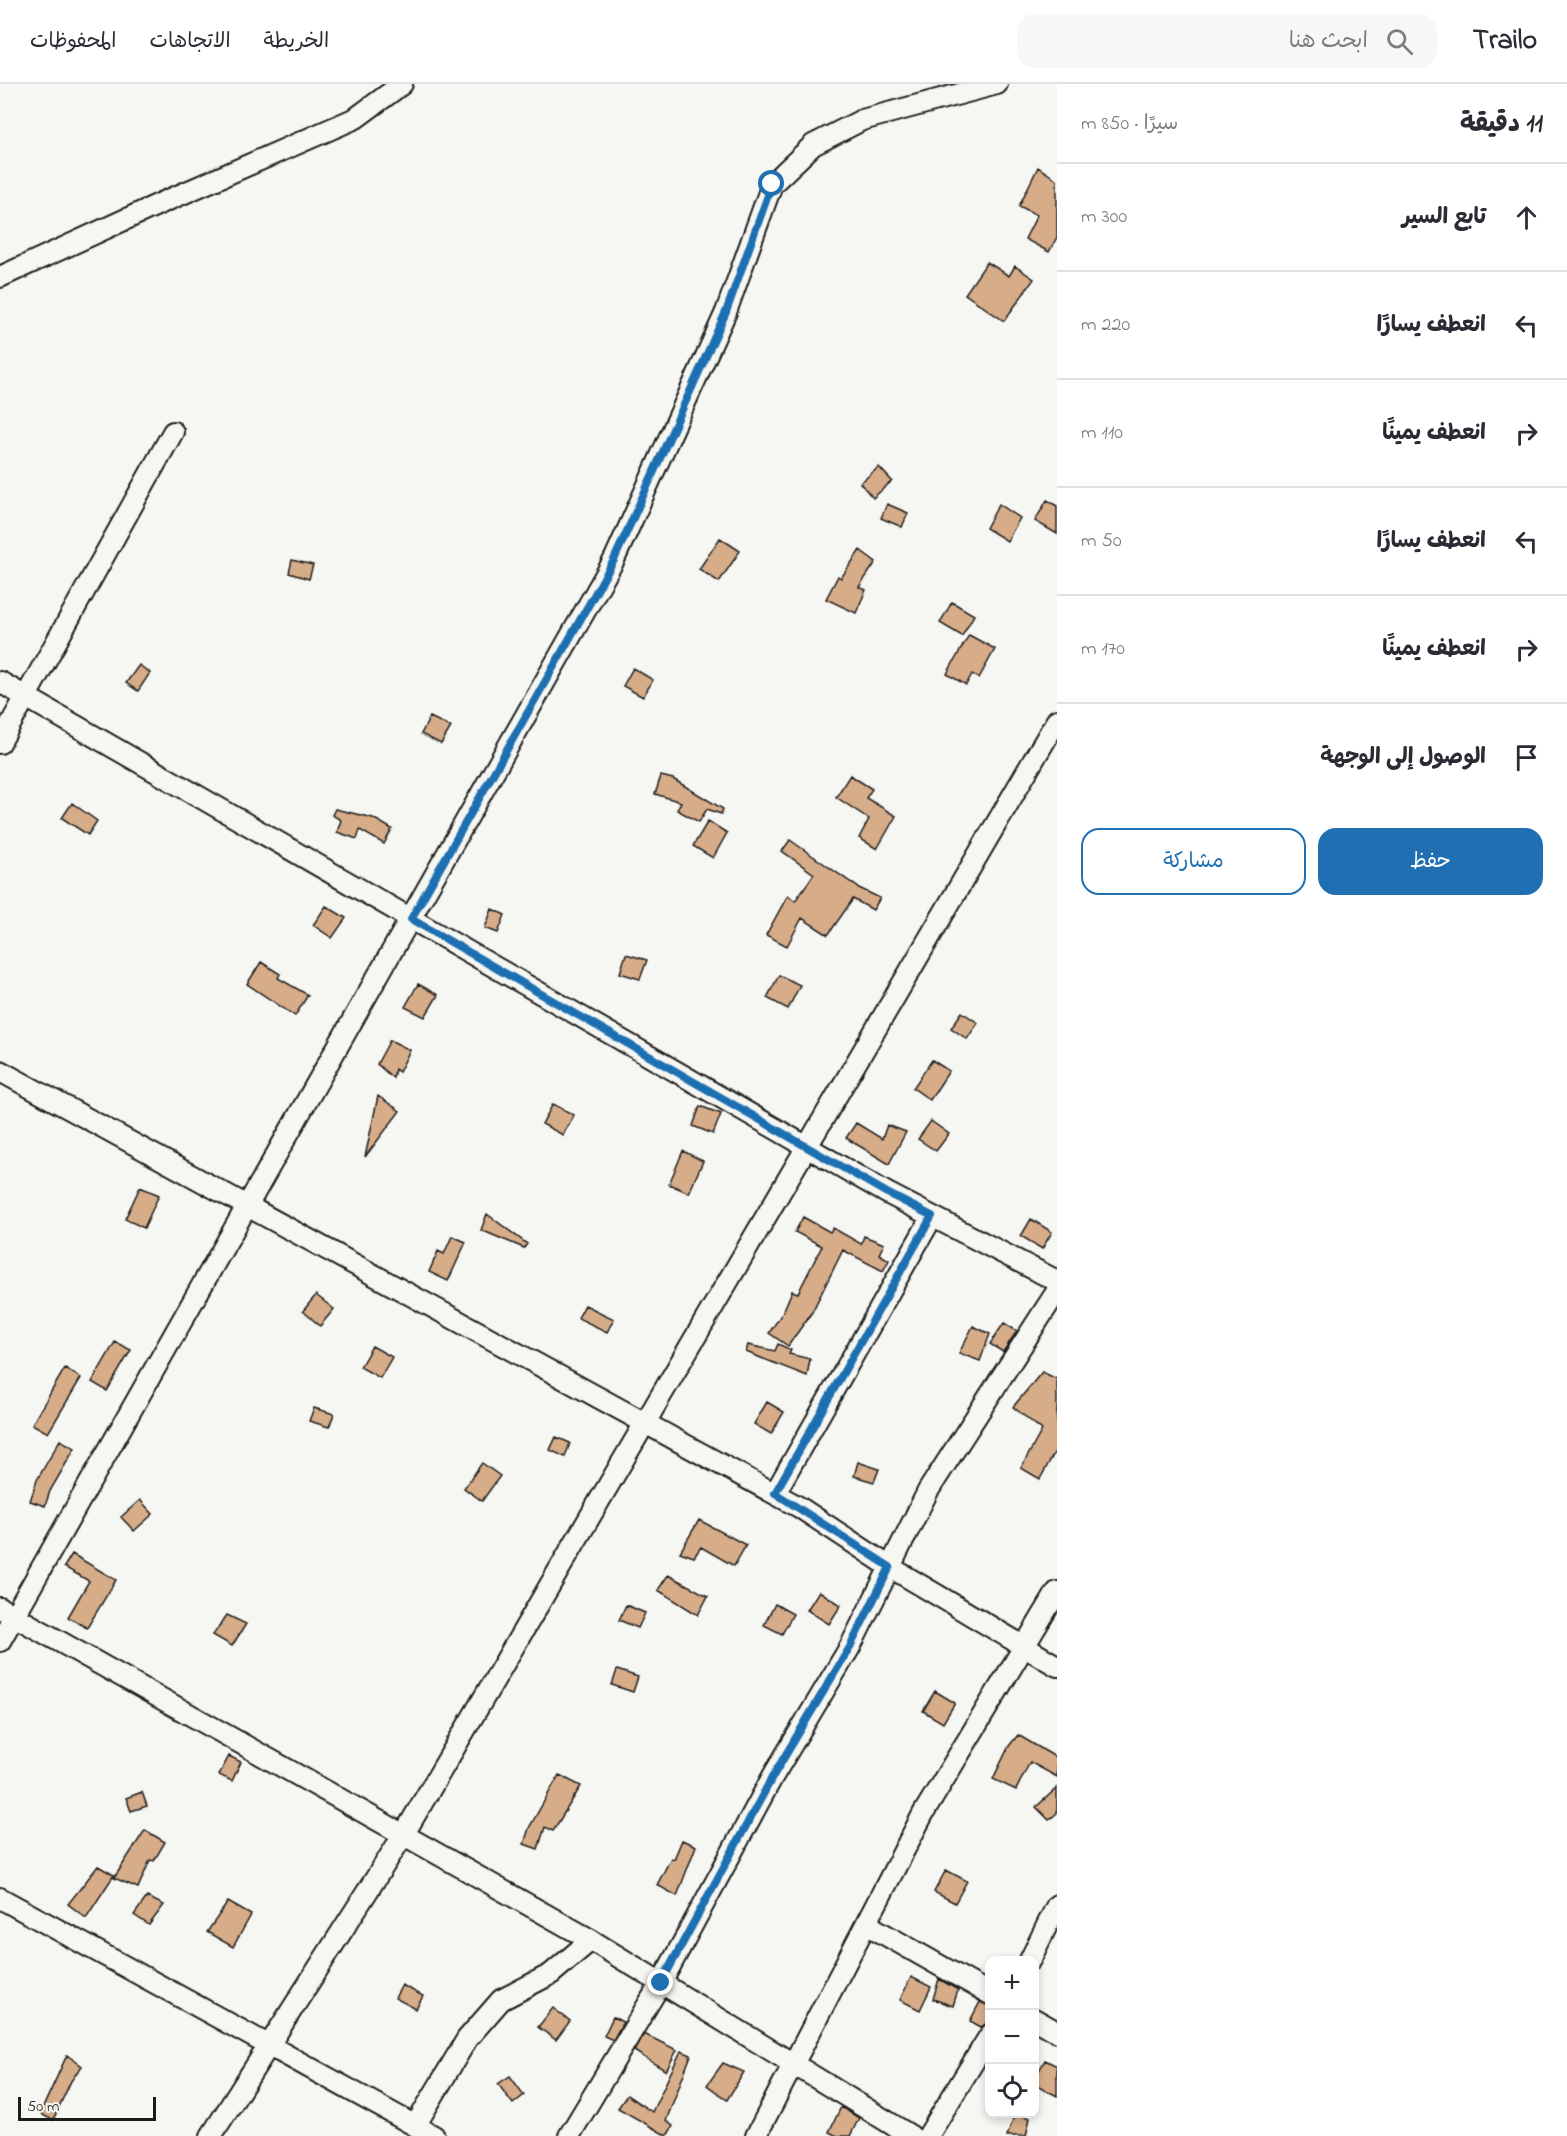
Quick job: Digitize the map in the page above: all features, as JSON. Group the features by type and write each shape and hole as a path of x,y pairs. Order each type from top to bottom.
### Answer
{"street":[{"path":"0,277 159,204 356,118 402,84"},
{"path":"0,1641 7,1612 247,1206 614,560 726,312 772,184 813,145 862,120 997,84"},
{"path":"0,743 173,432"},
{"path":"0,682 806,1146 932,1216 1057,1281"},
{"path":"211,2136 404,1834 646,1424 806,1146 1050,748 1057,720"},
{"path":"0,1071 775,1493 890,1567 1057,1666"},
{"path":"775,1493 932,1216"},
{"path":"569,2136 661,1983 773,1776 850,1647 928,1491 1057,1291"},
{"path":"756,2136 924,1814 1057,1592"},
{"path":"7,1612 591,1940 911,2136"},
{"path":"0,1898 434,2136"},
{"path":"1032,1956 1057,1905"},
{"path":"867,1925 985,1991"},
{"path":"415,2126 467,2039 501,2000 551,1974 591,1940"},
{"path":"1039,2021 1057,2032"},
{"path":"928,2136 985,2043"}],"building":[{"path":"1038,167 1057,180 1057,237 1049,252 1025,239 1037,215 1019,206"},
{"path":"987,262 1009,276 1015,266 1034,279 1004,321 965,294"},
{"path":"879,467 892,481 873,498 860,483"},
{"path":"1047,500 1057,506 1057,534 1035,521"},
{"path":"887,504 908,513 902,527 881,518"},
{"path":"999,504 1020,518 1007,541 986,528"},
{"path":"720,538 740,551 719,582 699,569"},
{"path":"860,550 876,562 859,587 866,590 856,613 826,599 838,576 841,578"},
{"path":"292,560 313,565 309,579 289,573"},
{"path":"952,602 974,615 962,636 940,623"},
{"path":"969,635 995,649 979,678 972,674 966,685 947,674"},
{"path":"139,665 150,673 138,691 126,683"},
{"path":"633,668 653,680 643,697 623,686"},
{"path":"430,717 451,727 441,744 421,734"},
{"path":"850,775 872,789 866,798 896,816 877,849 859,838 869,819 836,797"},
{"path":"661,776 673,779 723,809 721,814 707,809 699,822 677,810 681,802 655,794"},
{"path":"72,803 97,821 88,835 62,818"},
{"path":"335,809 373,818 392,829 384,844 360,830 357,839 337,832 341,820 332,815"},
{"path":"708,821 727,833 713,858 693,846"},
{"path":"790,840 859,888 880,898 873,910 853,899 828,935 802,918 787,946 766,935 788,895 795,901 814,874 782,851"},
{"path":"326,906 346,918 332,938 313,925"},
{"path":"492,909 505,915 498,933 485,928"},
{"path":"626,954 647,960 640,979 620,973"},
{"path":"261,962 280,974 278,978 308,995 295,1016 247,984"},
{"path":"779,975 800,985 788,1009 767,998"},
{"path":"418,984 438,995 425,1017 405,1007"},
{"path":"962,1012 978,1023 967,1039 951,1028"},
{"path":"390,1040 410,1050 399,1072 395,1069 393,1078 377,1064"},
{"path":"932,1060 949,1071 930,1100 913,1088"},
{"path":"378,1096 400,1111 365,1157"},
{"path":"553,1104 574,1115 563,1135 542,1124"},
{"path":"700,1106 721,1114 713,1134 693,1126"},
{"path":"931,1121 949,1134 936,1151 918,1139"},
{"path":"856,1123 882,1139 887,1125 906,1132 889,1164 846,1138"},
{"path":"683,1151 703,1161 689,1193 669,1184"},
{"path":"140,1187 159,1195 144,1228 125,1219"},
{"path":"487,1214 527,1244 524,1248 481,1230"},
{"path":"803,1217 830,1232 833,1228 861,1244 864,1236 884,1244 879,1254 889,1260 883,1271 843,1250 812,1312 788,1346 769,1333 783,1312 792,1291 798,1293 822,1246 795,1232"},
{"path":"1031,1219 1052,1232 1042,1249 1021,1236"},
{"path":"452,1236 466,1242 448,1281 429,1272 438,1251 444,1254"},
{"path":"316,1295 334,1309 320,1326 303,1311"},
{"path":"585,1305 614,1319 607,1332 578,1318"},
{"path":"1004,1323 1017,1331 1003,1352 990,1344"},
{"path":"973,1326 990,1334 980,1361 959,1353"},
{"path":"115,1342 131,1350 107,1391 92,1382"},
{"path":"778,1344 791,1350 789,1354 810,1359 807,1376 746,1352 748,1345 775,1351"},
{"path":"372,1346 392,1357 380,1378 360,1367"},
{"path":"65,1368 81,1378 48,1433 32,1424"},
{"path":"1042,1372 1057,1379 1057,1448 1040,1479 1021,1468 1042,1430 1013,1407"},
{"path":"767,1402 784,1412 771,1434 754,1424"},
{"path":"314,1408 334,1414 329,1427 309,1421"},
{"path":"556,1437 570,1443 565,1457 550,1450"},
{"path":"60,1440 75,1448 50,1491 45,1506 30,1501 37,1480"},
{"path":"858,1462 879,1469 874,1482 854,1476"},
{"path":"482,1463 500,1476 482,1501 464,1488"},
{"path":"140,1500 153,1514 134,1531 121,1517"},
{"path":"699,1520 746,1545 734,1566 701,1547 694,1557 680,1552"},
{"path":"72,1554 116,1580 87,1628 68,1617 89,1581 64,1567"},
{"path":"668,1575 708,1596 698,1615 658,1590"},
{"path":"819,1591 841,1605 829,1624 807,1610"},
{"path":"775,1604 793,1614 782,1634 764,1625"},
{"path":"626,1605 645,1613 638,1628 619,1620"},
{"path":"227,1615 246,1624 232,1646 213,1635"},
{"path":"617,1670 638,1677 633,1692 612,1685"},
{"path":"935,1691 955,1703 943,1723 923,1711"},
{"path":"1018,1735 1057,1758 1057,1777 1030,1762 1016,1790 993,1779 1009,1746"},
{"path":"229,1756 241,1762 232,1781 219,1775"},
{"path":"559,1775 581,1786 553,1831 545,1827 538,1849 524,1844 529,1828"},
{"path":"1057,1788 1057,1813 1049,1820 1036,1807"},
{"path":"142,1792 147,1806 131,1811 126,1798"},
{"path":"145,1830 165,1842 154,1861 150,1860 138,1888 114,1878"},
{"path":"682,1840 696,1846 677,1896 657,1885 671,1858 674,1859"},
{"path":"98,1866 114,1875 86,1918 68,1904"},
{"path":"946,1870 967,1881 955,1903 934,1892"},
{"path":"147,1897 164,1905 149,1925 134,1915"},
{"path":"228,1902 251,1915 233,1947 207,1932"},
{"path":"911,1977 931,1987 920,2010 900,2000"},
{"path":"939,1979 958,1990 953,2006 933,1999"},
{"path":"402,1985 423,1996 416,2009 395,1998"},
{"path":"980,2002 985,2004 985,2024 981,2027 970,2021"},
{"path":"553,2008 570,2021 556,2040 538,2027"},
{"path":"613,2017 623,2022 613,2040 604,2036"},
{"path":"644,2034 677,2050 666,2071 634,2051"},
{"path":"681,2051 691,2055 666,2121 673,2126 667,2136 618,2108 627,2095 652,2112"},
{"path":"67,2055 82,2066 71,2081 53,2120 40,2114"},
{"path":"1045,2060 1057,2066 1057,2096 1039,2086 1039,2071"},
{"path":"723,2063 744,2072 727,2100 707,2085"},
{"path":"510,2076 524,2095 513,2104 498,2084"},
{"path":"841,2107 859,2118 850,2136 837,2136 829,2132"},
{"path":"1014,2118 1030,2118 1026,2136 1007,2136"}],"route":[{"path":"661,1983 773,1776 850,1647 890,1567 775,1493 932,1216 887,1193 411,919 614,560 726,312 772,184"}]}
